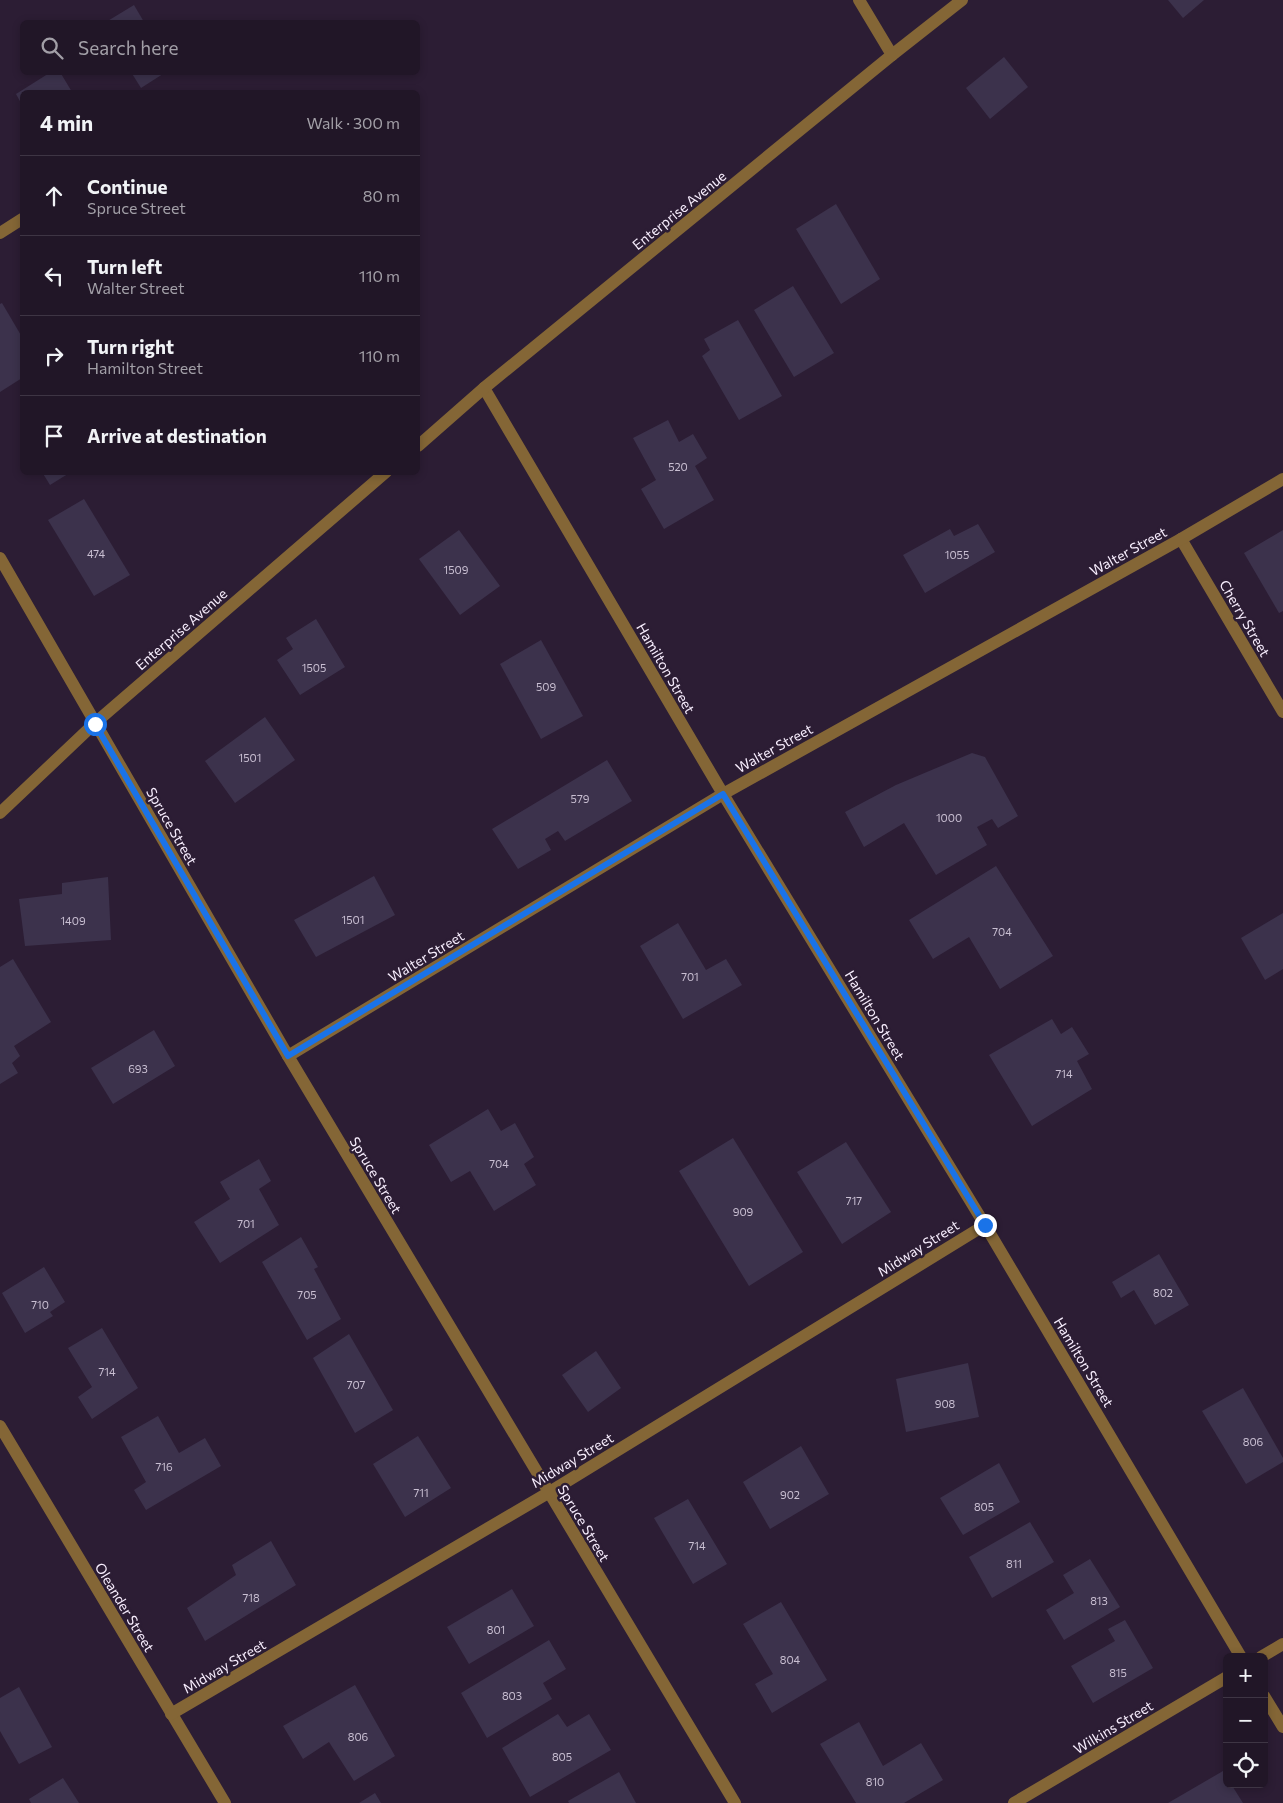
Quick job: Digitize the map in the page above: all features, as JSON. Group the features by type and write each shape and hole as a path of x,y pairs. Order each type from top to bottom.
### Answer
{"street":[{"path":"859,0 892,55"},
{"name":"Enterprise Avenue","path":"420,444 484,388 962,0"},
{"path":"0,233 20,221"},
{"name":"Hamilton Street","path":"484,388 723,794 985,1225 1239,1653"},
{"name":"Enterprise Avenue","path":"0,813 95,724 383,475"},
{"name":"Walter Street","path":"288,1056 723,794 1181,539 1283,479"},
{"name":"Cherry Street","path":"1181,539 1283,712"},
{"name":"Spruce Street","path":"0,558 288,1056 735,1803"},
{"name":"Midway Street","path":"171,1714 548,1493 985,1225"},
{"name":"Oleander Street","path":"0,1426 225,1803"},
{"path":"1268,1653 1283,1644"},
{"name":"Wilkins Street","path":"1014,1803 1223,1679"},
{"path":"1265,1698 1283,1727"}],"building":[{"path":"1168,0 1204,0 1183,18"},
{"path":"134,5 143,20 109,20"},
{"path":"1004,57 1028,87 990,119 966,88"},
{"path":"46,75 62,75 71,90 22,90"},
{"path":"133,75 161,75 141,88"},
{"path":"20,91 20,101 16,94"},
{"path":"836,204 880,279 841,304 796,229"},
{"path":"793,286 834,353 794,377 754,310"},
{"path":"2,303 20,334 20,379 0,392 0,304"},
{"path":"738,320 782,396 739,420 702,356 710,350 704,339"},
{"path":"668,420 679,442 693,434 707,458 695,466 714,500 664,529 641,489 656,480 633,438"},
{"path":"44,475 66,475 50,485"},
{"path":"84,499 130,575 94,596 48,520"},
{"path":"978,524 995,552 925,593 903,555 950,529 954,536"},
{"path":"459,530 500,586 460,615 419,559"},
{"path":"1283,530 1283,611 1279,613 1244,553"},
{"path":"316,619 345,667 300,695 277,660 293,649 286,638"},
{"path":"541,640 583,716 541,739 500,664"},
{"path":"265,717 295,760 235,803 205,761"},
{"path":"972,753 985,757 1018,816 998,828 992,819 977,827 987,845 936,875 904,823 864,847 845,812 896,785"},
{"path":"607,760 632,801 565,841 558,831 545,839 551,850 518,869 492,829"},
{"path":"996,866 1053,956 1000,989 969,937 933,959 909,920"},
{"path":"374,876 395,915 316,957 294,920"},
{"path":"108,877 111,940 25,946 19,899 62,894 62,883"},
{"path":"1283,913 1283,969 1265,980 1241,938"},
{"path":"678,923 706,970 726,959 742,985 683,1019 640,946"},
{"path":"13,959 51,1022 14,1046 20,1056 12,1063 18,1073 0,1084 0,967"},
{"path":"1052,1019 1061,1034 1072,1027 1089,1054 1077,1061 1092,1089 1032,1126 989,1055"},
{"path":"154,1030 175,1066 113,1104 91,1068"},
{"path":"488,1109 501,1131 515,1123 534,1157 524,1164 536,1185 494,1211 470,1171 451,1182 429,1145"},
{"path":"733,1138 803,1252 749,1286 679,1171"},
{"path":"846,1142 891,1212 842,1244 797,1172"},
{"path":"259,1159 271,1181 259,1189 279,1225 220,1263 194,1222 230,1199 220,1182"},
{"path":"301,1237 318,1267 314,1269 341,1319 307,1340 262,1262"},
{"path":"1159,1254 1189,1305 1155,1325 1134,1290 1121,1298 1112,1282"},
{"path":"44,1267 65,1302 50,1312 53,1316 25,1333 2,1293"},
{"path":"102,1328 138,1388 92,1419 78,1397 92,1387 68,1348"},
{"path":"349,1334 393,1410 355,1433 313,1358"},
{"path":"596,1351 621,1388 588,1412 562,1375"},
{"path":"968,1363 979,1417 906,1432 896,1379"},
{"path":"1243,1388 1283,1458 1283,1462 1246,1484 1202,1411"},
{"path":"158,1416 179,1453 205,1438 221,1466 146,1510 134,1490 146,1482 121,1437"},
{"path":"418,1436 451,1488 405,1517 373,1464"},
{"path":"801,1446 829,1494 770,1529 743,1482"},
{"path":"999,1463 1020,1502 963,1535 940,1498"},
{"path":"688,1499 727,1564 693,1584 654,1518"},
{"path":"1030,1522 1054,1562 992,1598 969,1557"},
{"path":"271,1541 296,1585 205,1641 187,1608 236,1575 232,1565"},
{"path":"1090,1559 1120,1607 1064,1640 1046,1610 1074,1593 1063,1575"},
{"path":"512,1589 534,1626 469,1664 447,1627"},
{"path":"781,1602 827,1680 772,1713 755,1684 773,1674 743,1624"},
{"path":"1125,1620 1153,1668 1093,1703 1071,1666 1115,1641 1108,1629"},
{"path":"549,1640 566,1669 543,1683 552,1699 487,1738 461,1693"},
{"path":"355,1685 395,1756 354,1781 329,1742 303,1759 283,1726"},
{"path":"19,1687 52,1747 19,1764 0,1731 0,1698"},
{"path":"558,1714 567,1727 589,1714 611,1750 530,1797 502,1748"},
{"path":"859,1722 883,1766 921,1743 943,1780 904,1803 856,1803 820,1744"},
{"path":"1223,1771 1223,1788 1234,1788 1243,1803 1168,1803"},
{"path":"619,1772 636,1803 569,1803 568,1801"},
{"path":"63,1778 79,1803 31,1803 29,1799"},
{"path":"375,1793 381,1803 359,1803"}],"route":[{"path":"95,724 288,1056 723,794 985,1225"}]}
